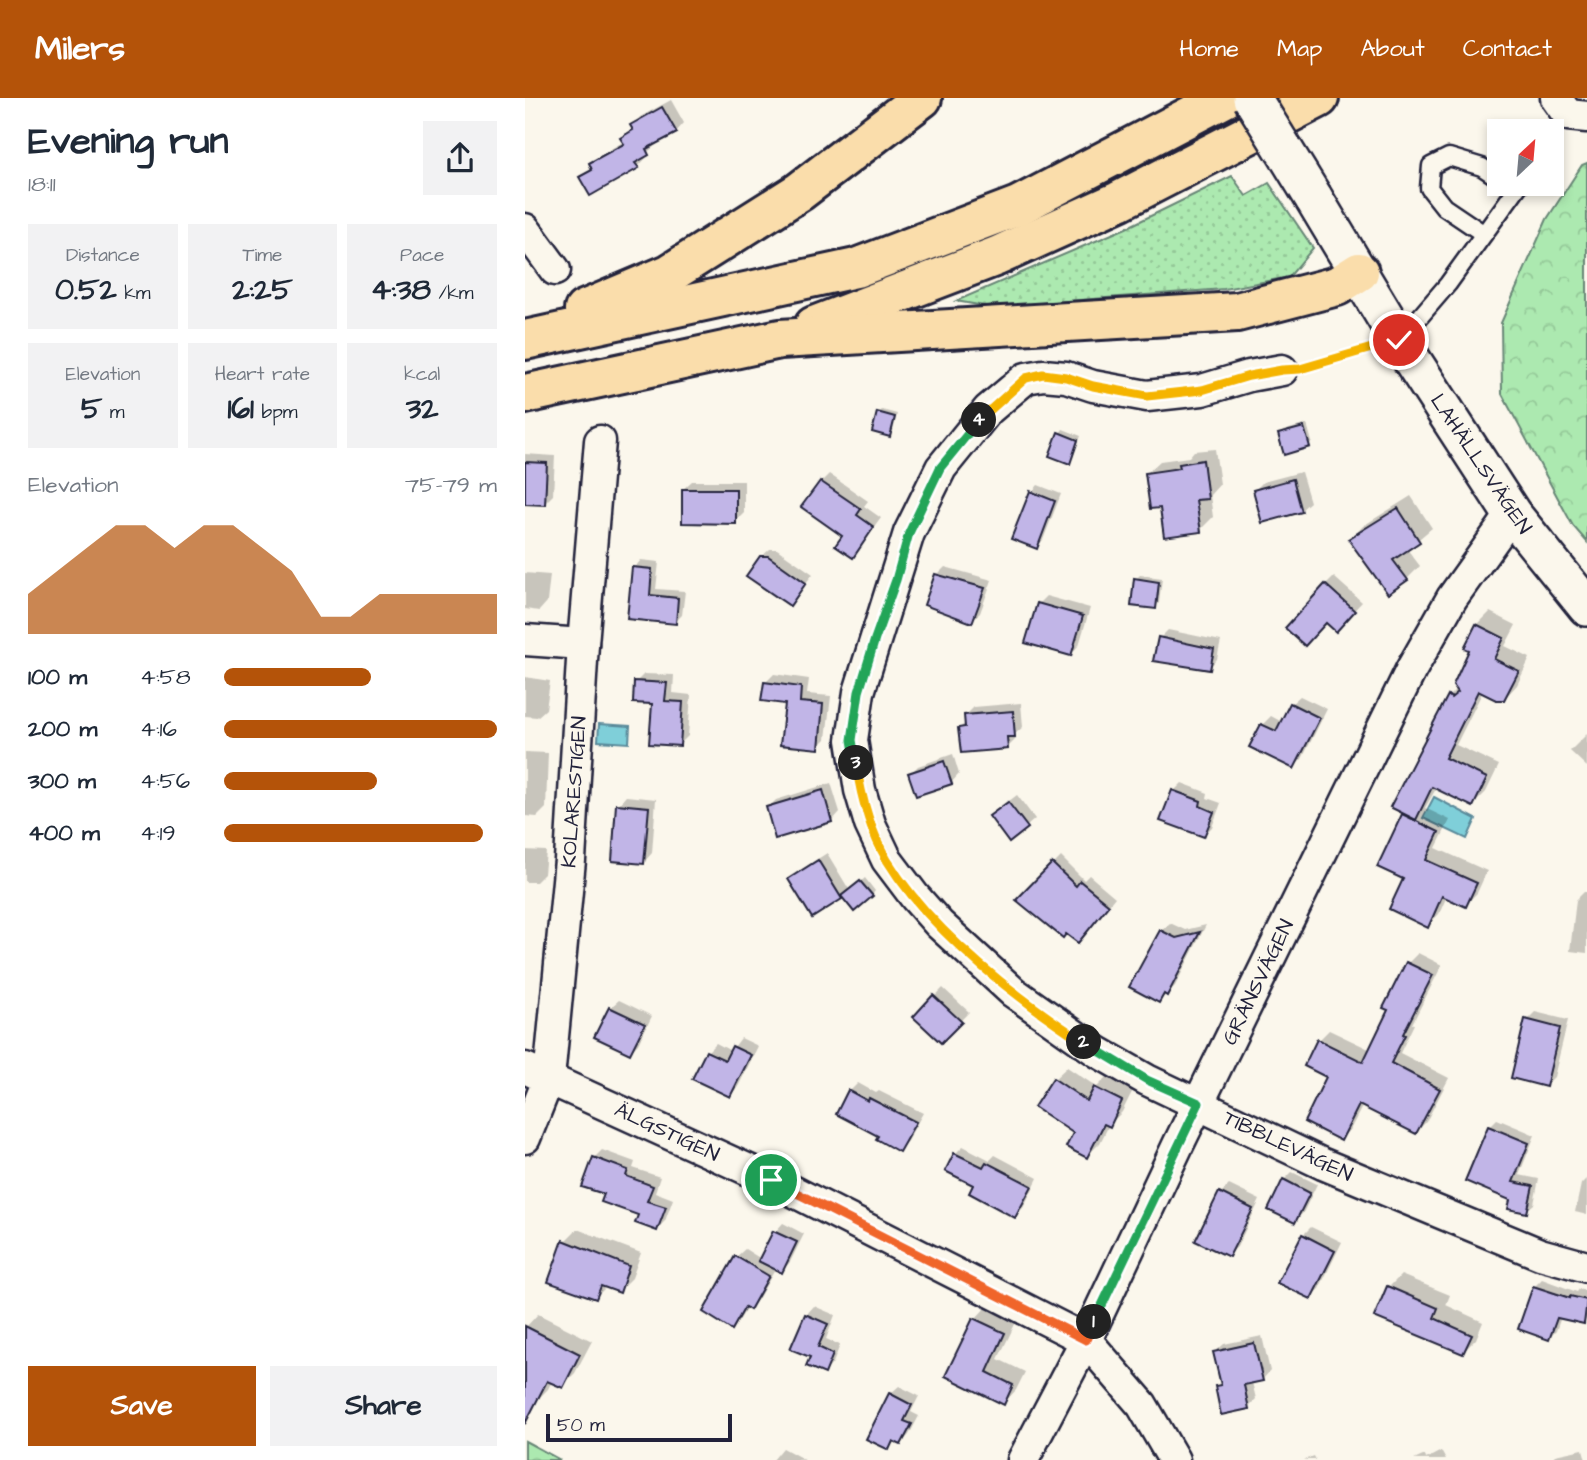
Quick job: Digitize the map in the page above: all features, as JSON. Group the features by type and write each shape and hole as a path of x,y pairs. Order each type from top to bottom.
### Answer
{"highway":[{"path":"525,335 669,274 799,192 922,98"},
{"path":"525,340 856,268 1018,206 1225,98"},
{"path":"780,339 1021,245 1119,201 1319,98"},
{"path":"525,394 780,339 1237,312 1337,286 1359,272"}],"street":[{"name":"LAHÄLLSVÄGEN","path":"1252,98 1399,340 1512,514 1587,607"},
{"path":"1556,98 1567,115 1587,117"},
{"path":"525,229 555,270"},
{"name":"TIBBLEVÄGEN","path":"1282,370 1249,376 1202,390 1147,396 1093,386 1053,374 1026,378 988,410 940,468 909,533 859,692 852,740 860,790 870,824 887,859 915,897 981,965 1013,992 1098,1052 1147,1080 1276,1139 1323,1164 1540,1254 1587,1267"},
{"name":"KOLARESTIGEN","path":"525,1138 570,860 583,645 600,441"},
{"name":"GRÄNSVÄGEN","path":"1023,1460 1086,1340 1411,670 1452,598 1512,514"},
{"path":"525,640 583,645"},
{"name":"ÄLGSTIGEN","path":"537,1073 771,1180 1086,1340 1142,1405 1174,1460"}],"lane":[{"path":"1484,234 1444,207 1429,188 1431,166 1449,157 1487,170"},
{"path":"1399,340 1448,284 1507,196"}],"path":[{"path":"1282,370 1300,369 1399,340"}],"green space":[{"path":"1587,163 1587,542 1573,526 1502,394 1501,323 1547,219 1562,196 1565,196 1565,191 1582,165"},
{"path":"1232,176 1246,196 1269,183 1313,248 1289,277 1224,289 990,307 956,301 1126,228"},
{"path":"525,1441 560,1460 525,1460"}],"water":[{"path":"599,724 630,726 629,743 598,741"},
{"path":"1434,797 1476,819 1467,839 1423,818"}],"building":[{"path":"662,107 677,133 646,149 649,155 635,163 639,168 590,196 579,177 592,170 589,163 624,144 620,138 633,130 630,125"},
{"path":"877,412 895,417 890,437 872,432"},
{"path":"1304,427 1310,447 1284,455 1278,434"},
{"path":"1058,432 1078,440 1070,464 1049,456"},
{"path":"1203,460 1208,499 1196,500 1201,532 1164,537 1160,508 1150,509 1145,473 1180,468 1179,464"},
{"path":"525,462 547,463 545,505 525,504"},
{"path":"1293,479 1302,512 1262,523 1253,490"},
{"path":"820,481 861,509 857,515 874,527 853,558 835,546 842,536 801,507"},
{"path":"682,489 736,489 736,524 682,523"},
{"path":"1030,491 1055,501 1037,549 1011,539"},
{"path":"1398,508 1420,542 1393,560 1408,580 1388,594 1348,539"},
{"path":"760,556 768,556 806,583 790,606 746,576"},
{"path":"632,567 652,569 650,595 678,598 676,624 627,619"},
{"path":"935,574 985,588 972,623 924,605"},
{"path":"1134,578 1159,582 1156,609 1131,606"},
{"path":"1325,584 1355,611 1336,632 1326,623 1305,646 1285,628"},
{"path":"1037,603 1083,616 1071,656 1025,643"},
{"path":"1476,624 1504,638 1494,659 1519,671 1504,700 1496,700 1478,691 1445,758 1487,778 1473,807 1432,787 1416,820 1390,807 1448,695 1451,698 1458,692 1453,685 1469,650 1464,648"},
{"path":"1158,637 1214,649 1210,670 1153,661"},
{"path":"634,681 667,683 665,701 683,702 680,746 649,744 652,704 633,703"},
{"path":"764,682 801,687 800,702 823,704 819,749 780,745 785,704 761,701"},
{"path":"1290,703 1320,718 1294,769 1249,747 1261,724 1276,731"},
{"path":"1013,711 1015,737 1007,737 1008,749 961,753 958,728 965,727 964,715"},
{"path":"944,761 952,784 916,796 908,773"},
{"path":"823,790 832,822 775,839 766,807"},
{"path":"1172,790 1201,801 1200,806 1214,812 1204,837 1160,821"},
{"path":"1008,802 1028,828 1009,843 989,816"},
{"path":"616,804 649,807 644,864 612,861"},
{"path":"1402,814 1439,832 1426,860 1477,883 1466,907 1442,896 1428,928 1389,909 1403,879 1377,867"},
{"path":"818,860 842,899 812,918 788,879"},
{"path":"1052,863 1076,886 1080,881 1109,905 1078,943 1066,934 1063,938 1016,900"},
{"path":"860,881 873,896 854,912 841,896"},
{"path":"1160,930 1176,938 1200,932 1167,996 1164,994 1159,1003 1129,987"},
{"path":"1406,962 1433,975 1391,1063 1440,1089 1416,1134 1359,1105 1341,1141 1304,1122 1326,1077 1304,1066 1317,1039 1363,1062 1388,1010 1383,1008"},
{"path":"933,995 962,1022 941,1043 913,1017"},
{"path":"609,1007 645,1024 630,1054 594,1037"},
{"path":"1525,1019 1560,1028 1546,1087 1511,1078"},
{"path":"732,1046 751,1055 730,1097 692,1079 706,1051 725,1060"},
{"path":"1053,1078 1087,1101 1094,1087 1122,1101 1110,1127 1104,1124 1087,1158 1066,1147 1073,1133 1034,1107"},
{"path":"848,1090 916,1122 899,1152 876,1139 878,1136 836,1114"},
{"path":"1488,1126 1529,1143 1513,1182 1533,1186 1527,1213 1508,1209 1510,1200 1465,1181"},
{"path":"954,1153 983,1167 986,1162 1032,1186 1015,1218 969,1193 973,1185 945,1171"},
{"path":"593,1157 628,1170 626,1176 653,1186 647,1201 666,1207 657,1231 635,1223 638,1215 601,1202 604,1194 582,1187"},
{"path":"1283,1179 1310,1193 1295,1223 1268,1210"},
{"path":"1219,1192 1253,1209 1229,1257 1195,1241"},
{"path":"773,1231 797,1242 782,1273 758,1261"},
{"path":"1302,1234 1335,1251 1311,1299 1277,1283"},
{"path":"563,1240 629,1266 620,1293 601,1286 596,1299 548,1282"},
{"path":"735,1256 769,1276 750,1310 745,1307 732,1330 703,1312"},
{"path":"1387,1286 1438,1308 1434,1318 1472,1335 1463,1354 1374,1317"},
{"path":"1533,1286 1570,1298 1587,1300 1584,1324 1557,1318 1549,1340 1518,1329"},
{"path":"805,1314 828,1324 818,1347 833,1354 825,1374 806,1366 810,1357 790,1349"},
{"path":"973,1318 1005,1333 987,1372 1013,1385 1004,1405 945,1376"},
{"path":"525,1326 580,1354 563,1388 547,1381 525,1424"},
{"path":"1254,1343 1263,1381 1244,1385 1249,1409 1221,1415 1215,1386 1221,1385 1213,1352"},
{"path":"889,1393 912,1405 904,1421 912,1424 901,1445 893,1441 889,1450 866,1439"}],"route":[{"path":"771,1180 1086,1340 1199,1103 1147,1080 1098,1052 1013,992 939,924 887,859 870,824 860,790 852,740 859,692 883,613 896,580 909,533 940,468 988,410 1026,378 1053,374 1093,386 1147,396 1202,390 1249,376 1300,369 1399,340"}]}
